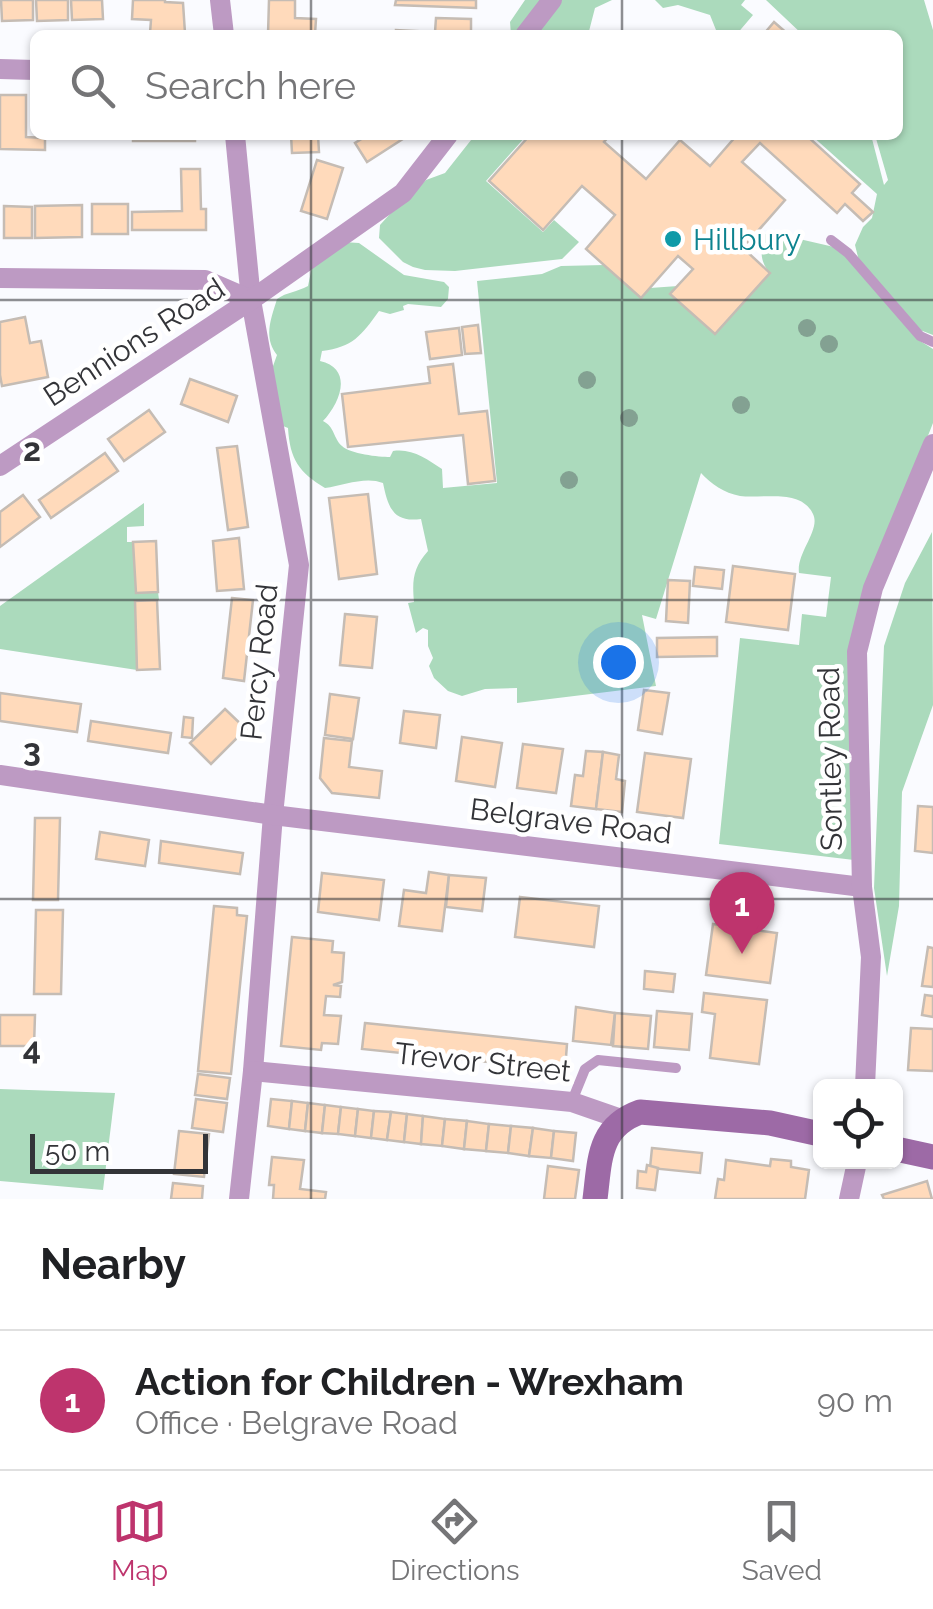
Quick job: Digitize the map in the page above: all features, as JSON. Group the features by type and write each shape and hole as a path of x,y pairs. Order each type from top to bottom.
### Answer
{"main road":[{"name":"Trevor Street","path":"621,1119 640,1112 770,1123 813,1132"},
{"path":"595,1199 601,1149 621,1119"},
{"path":"903,1151 933,1157"}],"street":[{"path":"220,0 223,30"},
{"path":"529,30 552,0"},
{"path":"0,70 30,70"},
{"name":"Percy Road","path":"235,140 251,300 298,564 239,1199"},
{"name":"Bennions Road","path":"0,466 251,300 403,193 444,140"},
{"path":"0,278 205,280 251,300"},
{"name":"Sontley Road","path":"865,1079 871,957 862,887 857,652 873,588 931,454"},
{"name":"Belgrave Road","path":"0,775 273,815 862,887"},
{"name":"Trevor Street","path":"253,1071 572,1102 621,1119"},
{"path":"849,1199 856,1169"}],"lane":[{"path":"830,240 848,254 920,336 933,342"},
{"path":"572,1102 585,1069 598,1060 676,1068"}],"green space":[{"path":"525,0 612,0 595,8 589,30 511,30 510,22"},
{"path":"655,0 745,0 741,5 753,15 740,30 716,30 710,15 678,5 663,8"},
{"path":"766,0 924,0 933,30 933,335 920,330 859,261 855,245 872,218 877,194 817,140 872,140 884,185 888,180 876,140 903,140 903,30 798,30"},
{"path":"471,140 523,140 486,181 543,232 554,220 579,242 562,259 455,271 425,270 403,262 379,238 380,225 426,180 445,173"},
{"path":"769,232 834,247 917,339 933,349 933,423 870,583 854,860 719,844 740,638 799,645 802,614 826,617 831,577 799,573 815,520 807,506 781,496 734,495 701,473 656,619 642,615 656,686 517,703 517,688 485,689 462,696 448,691 434,678 429,666 433,658 428,630 423,628 416,633 408,603 414,602 415,575 428,551 421,519 404,518 393,512 383,483 362,481 325,488 309,476 294,457 288,428 278,424 268,380 277,355 269,335 277,299 308,286 313,262 343,242 359,243 404,275 444,282 449,287 448,299 441,307 408,304 403,306 404,310 390,314 379,311 355,339 322,351 320,361 337,371 341,387 323,421 342,446 351,451 390,457 393,451 400,451 425,458 442,469 443,488 497,483 477,281 542,274 561,266 604,265 641,298 650,288 678,286 671,294 715,334 770,273 762,251 764,235"},
{"path":"144,503 144,526 127,527 127,542 133,542 136,593 158,592 159,600 135,601 137,670 0,649 0,606"},
{"path":"932,532 933,705 902,792 899,906 887,976 874,888 884,646 905,583"},
{"path":"0,1089 115,1093 103,1190 0,1181"}],"building":[{"path":"1,0 33,0 33,20 2,21"},
{"path":"36,0 68,0 68,20 37,21"},
{"path":"71,0 102,0 103,19 72,20"},
{"path":"133,0 183,3 185,30 150,30 151,20 132,19"},
{"path":"269,0 295,0 295,18 316,19 315,30 268,30"},
{"path":"396,0 476,0 476,8 395,5"},
{"path":"436,18 471,19 471,30 435,30"},
{"path":"774,22 783,30 767,30"},
{"path":"0,95 26,95 26,137 45,140 45,150 0,149"},
{"path":"291,140 318,140 319,152 292,153"},
{"path":"360,140 401,140 367,162 355,143"},
{"name":"Hillbury","path":"526,140 606,140 646,179 680,140 710,166 733,140 812,140 860,184 852,193 873,212 863,221 845,204 837,213 760,143 742,162 785,200 743,248 770,273 715,334 670,294 693,269 678,256 641,298 586,249 615,215 582,186 543,230 489,181"},
{"path":"317,160 343,168 327,219 301,211"},
{"path":"181,169 200,169 206,230 132,230 132,212 182,211"},
{"path":"92,204 128,204 128,234 92,234"},
{"path":"82,205 82,237 35,238 35,206"},
{"path":"4,206 32,207 32,238 4,238"},
{"path":"25,317 30,343 41,341 48,377 2,386 0,322"},
{"path":"478,325 481,353 465,354 462,327"},
{"path":"459,328 462,355 430,359 426,332"},
{"path":"453,364 459,414 487,411 495,481 468,484 463,435 348,447 342,394 430,383 428,367"},
{"path":"190,379 237,396 228,422 181,404"},
{"path":"149,410 165,432 124,461 108,439"},
{"path":"237,446 248,527 228,530 217,448"},
{"path":"105,453 118,471 51,518 39,500"},
{"path":"368,494 377,574 339,579 329,498"},
{"path":"23,495 40,517 0,547 0,512"},
{"path":"239,538 244,589 217,591 213,541"},
{"path":"156,541 158,592 136,593 133,542"},
{"path":"733,566 795,574 788,630 726,622"},
{"path":"695,567 724,570 722,589 693,586"},
{"path":"668,580 690,581 688,623 666,621"},
{"path":"232,598 253,600 244,681 223,678"},
{"path":"157,600 160,669 137,670 135,601"},
{"path":"345,614 377,617 372,668 340,665"},
{"path":"717,637 717,656 657,657 657,638"},
{"path":"644,690 669,693 662,734 638,730"},
{"path":"0,693 81,704 77,732 0,721"},
{"path":"330,694 359,698 353,739 325,735"},
{"path":"225,709 246,729 211,764 190,743"},
{"path":"404,711 440,715 436,748 400,743"},
{"path":"184,717 193,718 192,738 182,737"},
{"path":"91,721 171,733 168,753 88,741"},
{"path":"462,737 502,743 495,787 456,781"},
{"path":"324,738 352,741 349,767 382,771 379,798 332,793 320,778"},
{"path":"523,744 563,749 556,793 517,788"},
{"path":"586,751 603,752 596,809 571,806 575,775 583,776"},
{"path":"603,752 619,755 616,779 625,781 622,812 596,809"},
{"path":"645,753 691,759 683,818 637,812"},
{"path":"918,806 933,807 933,853 915,851"},
{"path":"35,818 60,818 58,900 33,900"},
{"path":"100,832 149,840 145,866 96,859"},
{"path":"161,841 243,853 240,874 159,863"},
{"path":"429,872 449,875 442,931 399,926 404,890 426,893"},
{"path":"322,873 384,880 379,920 318,912"},
{"path":"449,875 486,878 482,911 446,907"},
{"path":"520,897 599,906 594,947 515,937"},
{"path":"214,906 237,908 237,915 247,916 231,1074 198,1071"},
{"path":"36,910 63,910 61,994 34,994"},
{"path":"713,924 777,933 770,983 706,975"},
{"path":"292,937 333,941 332,952 344,953 342,982 333,985 341,986 340,997 326,996 324,1015 341,1016 338,1044 322,1043 321,1050 281,1046"},
{"path":"928,947 933,948 933,987 922,986"},
{"path":"645,971 675,974 673,992 644,989"},
{"path":"704,993 767,1000 759,1064 710,1058 715,1014 702,1012"},
{"path":"925,995 933,996 933,1017 922,1015"},
{"path":"576,1007 615,1013 611,1045 573,1041"},
{"path":"657,1011 692,1014 689,1050 654,1047"},
{"path":"615,1013 651,1016 648,1049 613,1046"},
{"path":"0,1015 35,1015 34,1046 0,1046"},
{"path":"365,1023 567,1044 565,1070 362,1049"},
{"path":"911,1028 933,1029 933,1071 908,1070"},
{"path":"198,1074 230,1078 227,1099 195,1095"},
{"path":"196,1099 227,1103 223,1132 192,1128"},
{"path":"271,1099 292,1101 289,1129 268,1126"},
{"path":"292,1101 308,1103 305,1131 289,1129"},
{"path":"308,1103 325,1105 322,1133 305,1131"},
{"path":"325,1105 341,1107 338,1134 322,1133"},
{"path":"341,1107 358,1109 355,1136 338,1134"},
{"path":"358,1109 374,1111 371,1138 355,1136"},
{"path":"374,1111 391,1112 387,1140 371,1138"},
{"path":"391,1112 407,1114 404,1142 387,1140"},
{"path":"407,1114 423,1116 421,1144 404,1142"},
{"path":"423,1116 445,1119 442,1146 421,1144"},
{"path":"445,1119 467,1121 464,1149 442,1146"},
{"path":"467,1121 489,1124 486,1151 464,1149"},
{"path":"489,1124 511,1126 508,1153 486,1151"},
{"path":"511,1126 533,1128 529,1156 508,1153"},
{"path":"533,1128 554,1131 551,1158 529,1156"},
{"path":"179,1131 209,1134 204,1177 174,1174"},
{"path":"554,1131 576,1133 573,1161 551,1158"},
{"path":"652,1148 702,1153 700,1173 650,1168"},
{"path":"272,1157 304,1160 300,1189 326,1192 325,1199 273,1199 274,1185 269,1185"},
{"path":"771,1159 791,1161 791,1167 809,1170 805,1199 715,1199 718,1179 724,1180 726,1160 770,1166"},
{"path":"647,1165 658,1168 655,1190 637,1188 638,1171 646,1172"},
{"path":"548,1166 579,1170 575,1199 544,1199"},
{"path":"927,1181 932,1199 884,1199 882,1195"},
{"path":"173,1183 203,1186 202,1199 171,1199"}],"place":[{"name":"Hillbury","path":"673,239"},
{"name":"Action for Children - Wrexham","path":"742,954"}]}
